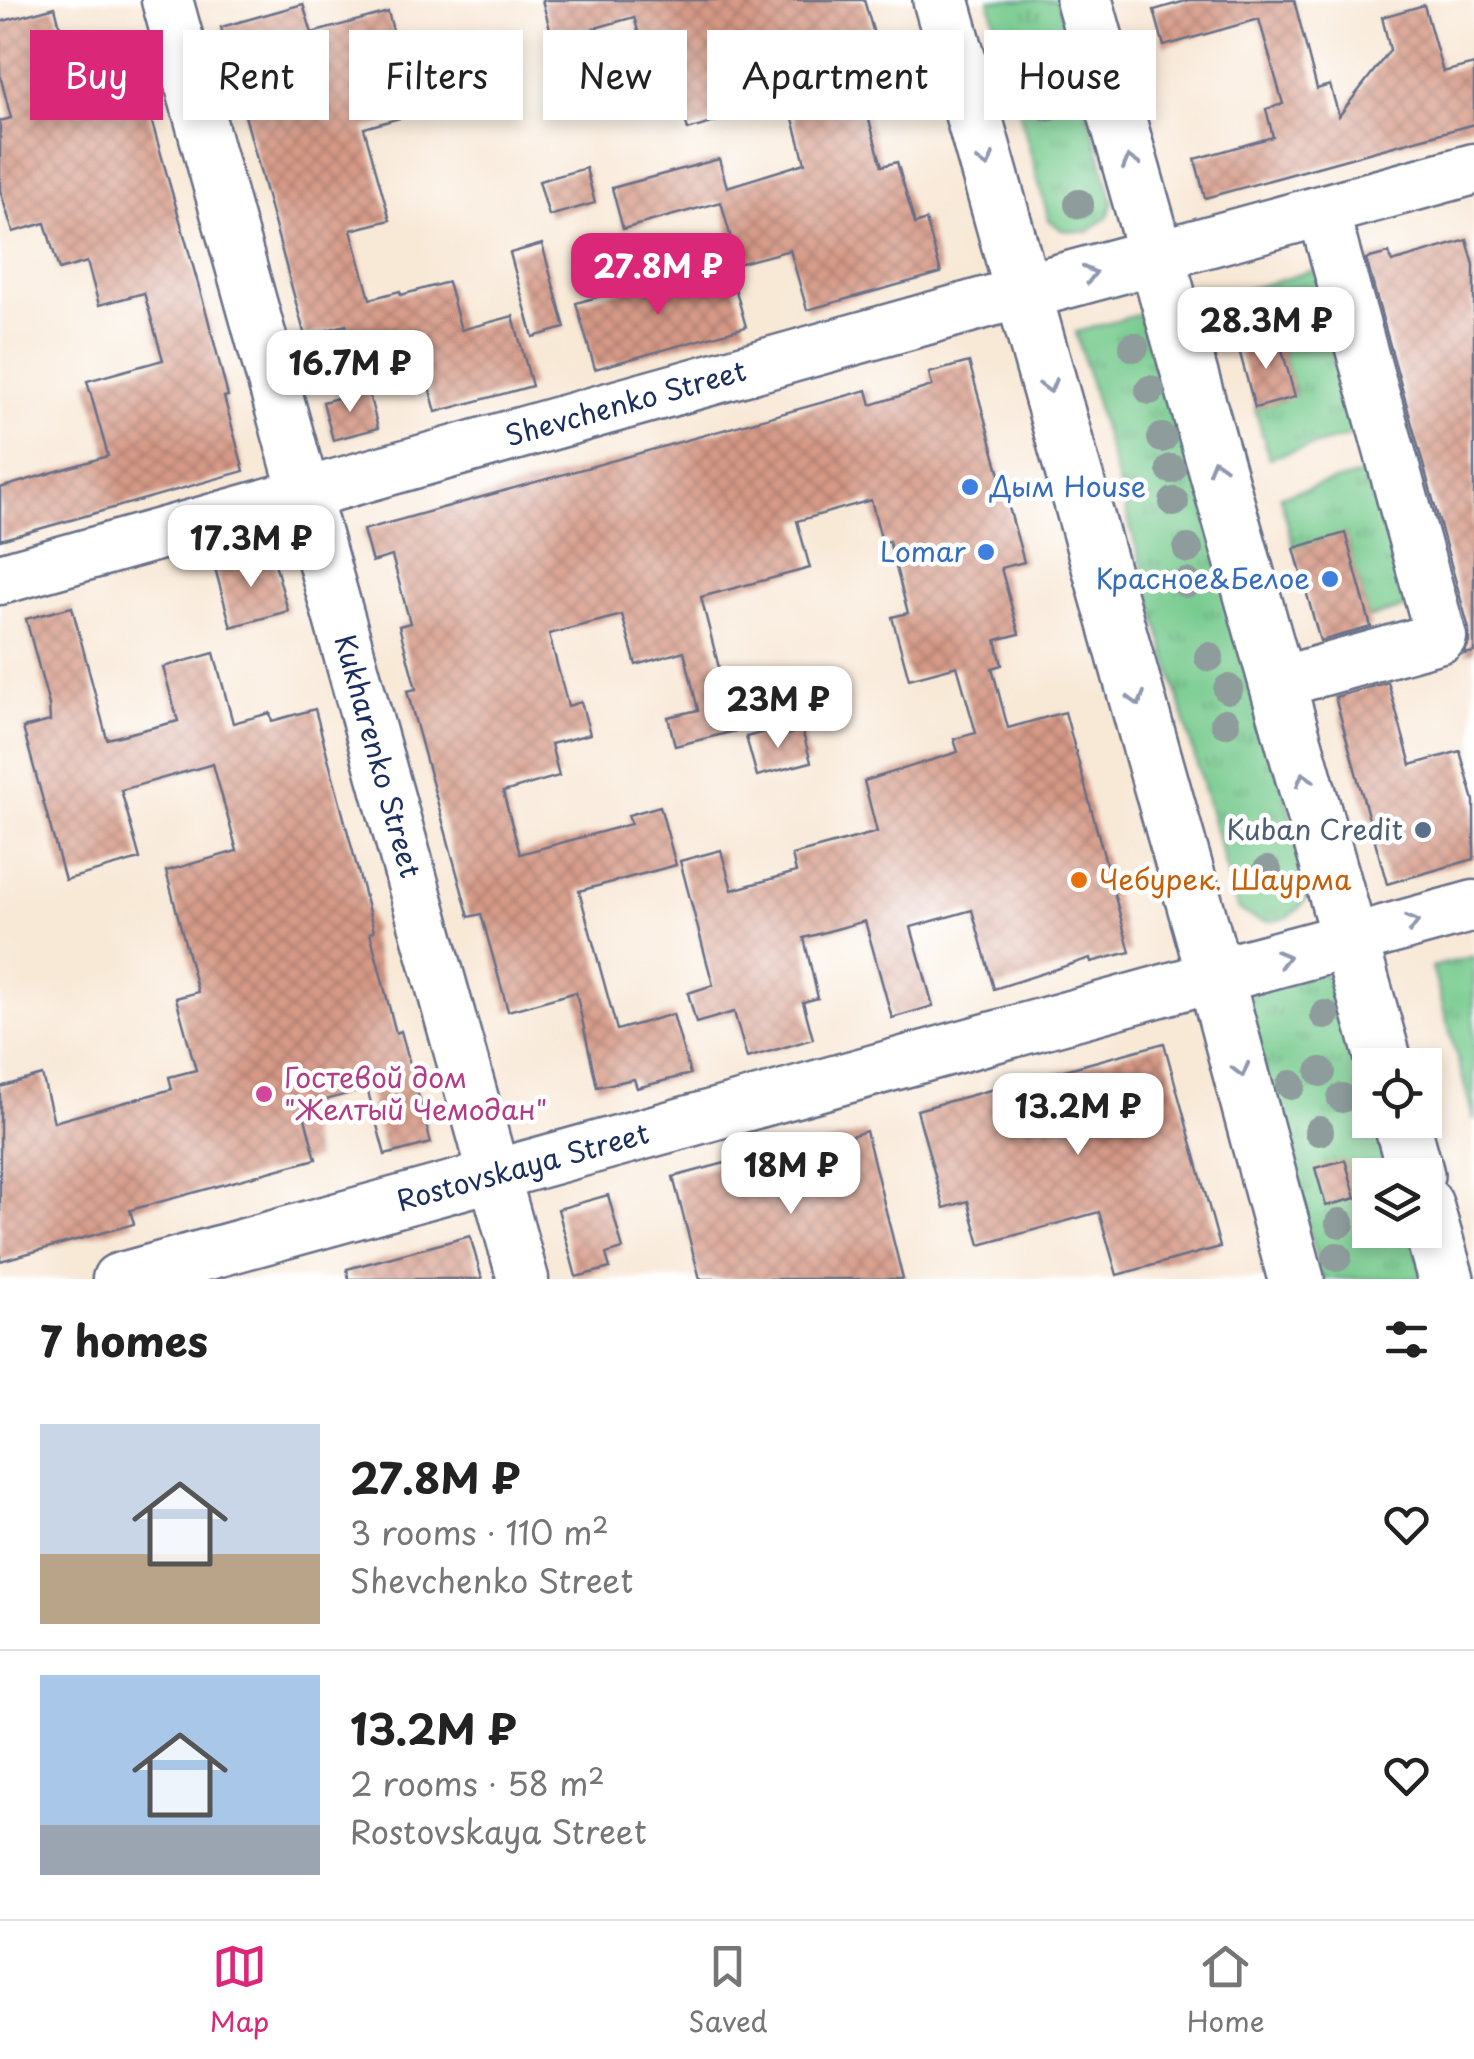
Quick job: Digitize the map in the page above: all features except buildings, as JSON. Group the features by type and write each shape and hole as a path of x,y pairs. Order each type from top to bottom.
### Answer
{"main road":[{"path":"940,0 1216,976 1296,1279"},
{"path":"1084,0 1380,1048"},
{"path":"1023,292 1156,256"},
{"path":"1216,976 1350,940"},
{"path":"1437,1248 1446,1279"}],"street":[{"name":"Kukharenko Street","path":"167,0 523,1279"},
{"path":"1156,256 1474,169"},
{"path":"1277,683 1440,637 1323,210"},
{"name":"Shevchenko Street","path":"0,579 1023,292"},
{"path":"1350,940 1474,906"},
{"name":"Rostovskaya Street","path":"118,1279 1216,976"}],"green space":[{"path":"989,0 1057,0 1065,30 997,30"},
{"path":"1022,120 1090,120 1113,202 1108,216 1088,232 1062,230 1049,220"},
{"path":"1322,268 1367,431 1269,458 1255,408 1295,396 1278,335 1238,346 1224,296"},
{"path":"1151,311 1311,889 1298,910 1280,920 1259,920 1237,908 1076,332"},
{"path":"1379,469 1416,605 1368,618 1345,534 1294,548 1280,496"},
{"path":"1474,956 1474,1120 1432,967"},
{"path":"1320,973 1339,980 1358,1048 1352,1048 1352,1138 1384,1138 1390,1158 1352,1158 1352,1248 1416,1248 1425,1279 1322,1279 1246,1004 1256,991"}],"place":[{"name":"Дым House","path":"970,487"},
{"name":"Lomar","path":"986,552"},
{"name":"Красное&Белое","path":"1330,579"},
{"name":"Kuban Credit","path":"1423,830"},
{"name":"Чебурек. Шаурма","path":"1079,880"},
{"name":"Гостевой дом \"Желтый Чемодан\"","path":"264,1094"}]}
